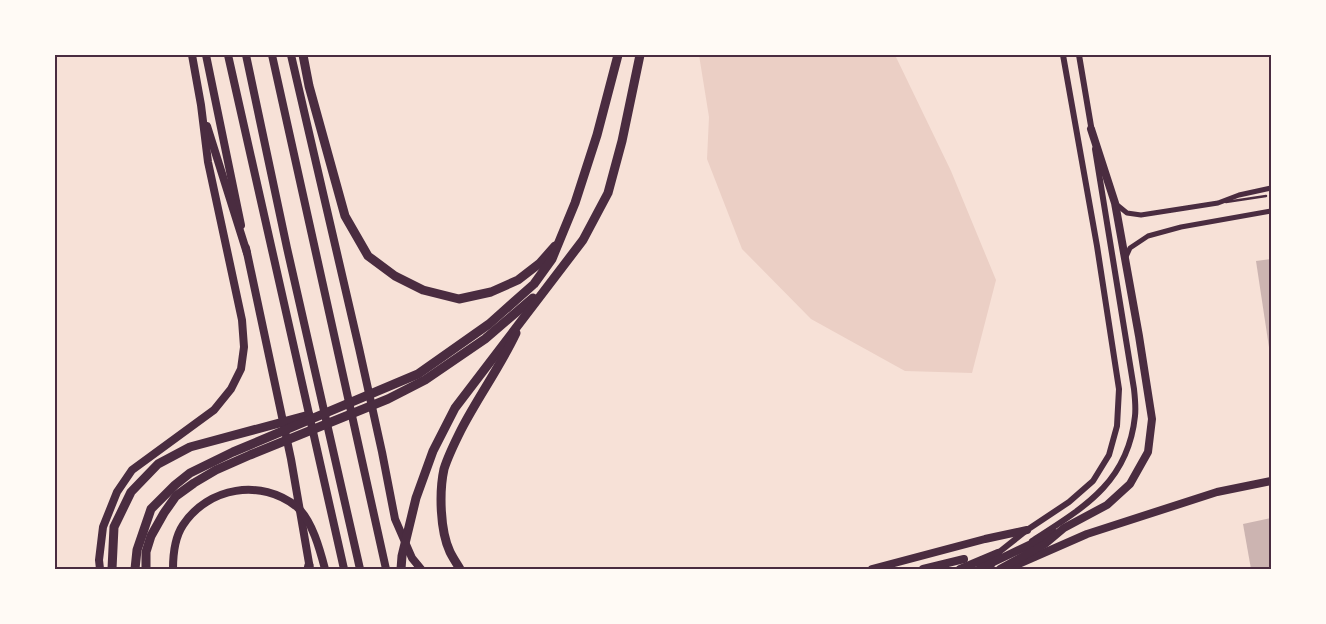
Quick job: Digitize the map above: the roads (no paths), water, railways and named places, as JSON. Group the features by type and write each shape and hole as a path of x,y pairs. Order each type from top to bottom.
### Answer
{"highway":[{"path":"303,55 309,86 345,216 368,256 395,276 423,290 460,299 491,292 518,280 540,263 555,246 575,203"},
{"path":"135,569 137,550 151,509 190,473 348,404 421,377 489,324 534,284 552,259 575,203 597,135 618,55"},
{"path":"401,569 402,556 416,498 433,451 456,408 583,240 608,193 622,141 640,55"},
{"path":"146,569 146,552 164,513 176,496 194,483 216,470 388,399 485,339 547,286"},
{"path":"460,569 450,551 442,520 444,469 475,403 507,352 523,317"},
{"path":"112,569 114,527 131,492 158,464 190,447 348,404"}],"main road":[{"path":"100,569 99,560 103,527 117,492 132,470 214,410 231,390 241,368 244,347 242,320 208,162 192,55"},
{"path":"206,55 291,459 309,568"},
{"path":"228,55 344,569"},
{"path":"246,55 287,248 360,569"},
{"path":"272,55 386,569"},
{"path":"291,55 363,367 395,519 412,558 421,569"},
{"path":"200,105 247,254"},
{"path":"979,569 1064,528 1107,504 1130,484 1148,452 1152,419 1139,336 1115,203 1091,129"},
{"path":"1008,569 1088,534 1217,492 1271,481"},
{"path":"172,569 173,553 182,526 198,507 218,494 239,490 257,490 272,494 298,508 311,527 325,569"},
{"path":"1000,569 1045,544 1064,528"},
{"path":"872,569 985,539 1027,530"},
{"path":"960,569 998,553"},
{"path":"923,569 964,559 936,569"}],"street":[{"path":"990,569 998,553 1027,530 1069,502 1093,481 1109,455 1117,426 1119,388 1097,246 1063,55"},
{"path":"1000,569 1002,564 1031,541 1072,515 1098,494 1117,473 1129,443 1135,416 1134,389 1079,55"},
{"path":"1115,203 1126,213 1141,215 1218,203 1239,195 1271,188"},
{"path":"1125,259 1130,248 1148,236 1182,227 1271,211"}],"lane":[{"path":"1218,203 1266,196"}]}
